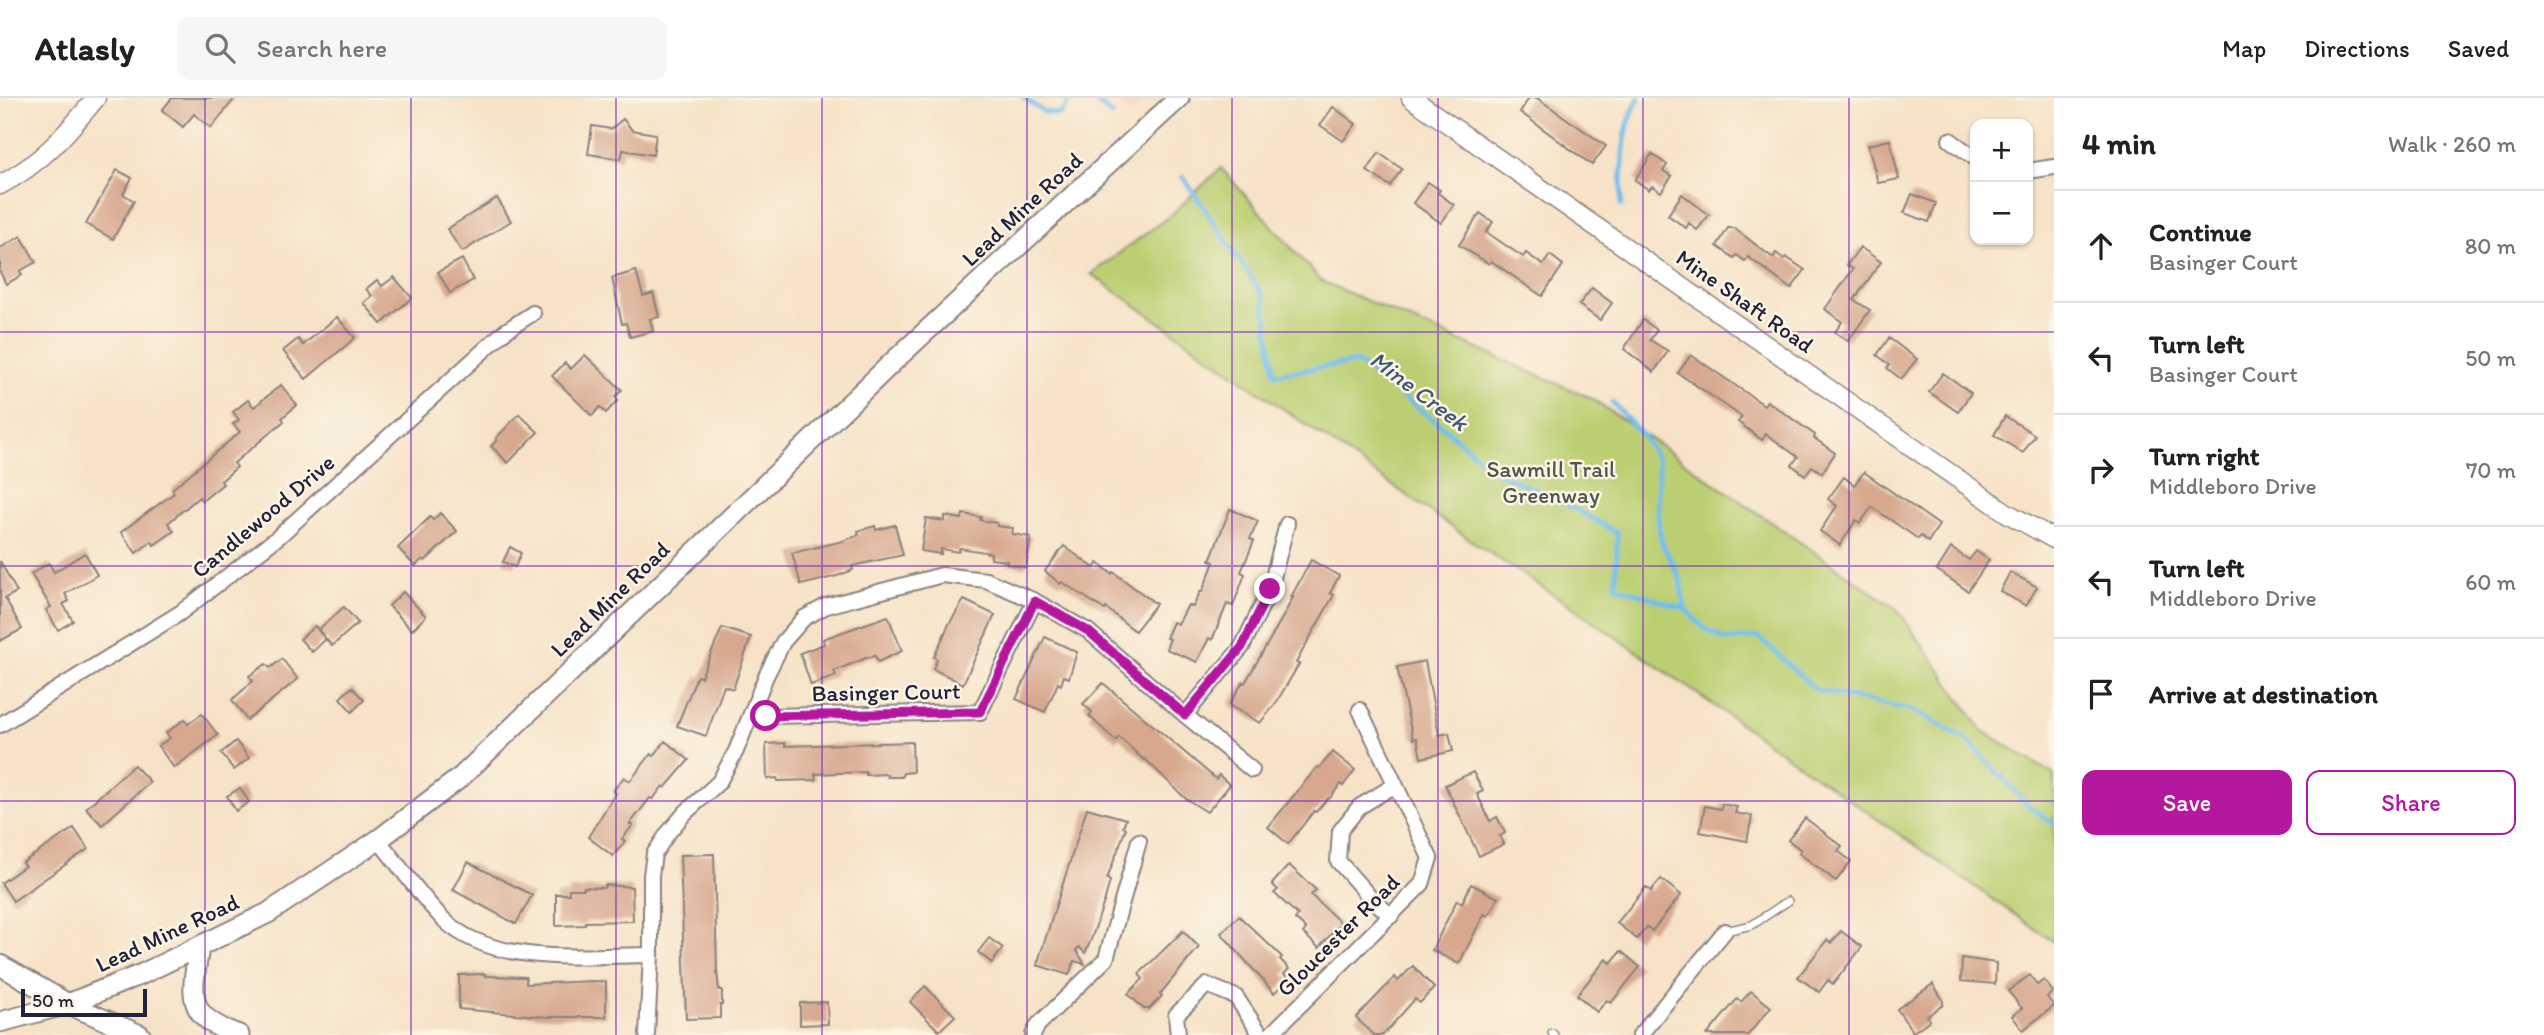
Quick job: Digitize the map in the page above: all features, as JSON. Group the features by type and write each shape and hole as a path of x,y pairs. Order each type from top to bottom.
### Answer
{"main road":[{"name":"Lead Mine Road","path":"0,1022 68,1004 199,948 268,913 378,840 461,777 896,359 1179,98"},
{"path":"199,948 193,982 198,1010 209,1020 239,1035"},
{"path":"0,965 68,1004 141,1035"}],"street":[{"path":"0,185 36,163 58,144 96,98"},
{"name":"Mine Shaft Road","path":"1411,98 2007,513 2054,539"},
{"path":"1950,140 1970,154"},
{"path":"2033,170 2054,167"},
{"name":"Candlewood Drive","path":"0,725 180,613 277,538 497,338 533,313"},
{"path":"1185,715 1242,647 1270,589 1287,524"},
{"path":"647,1035 651,875 654,854 685,813 719,782 736,751 766,676 783,642 804,618 825,606 942,575 986,580 1035,601 1088,631 1252,771"},
{"name":"Basinger Court","path":"754,711 766,716 980,712 1035,601"},
{"name":"Gloucester Road","path":"1270,1035 1422,884 1430,858 1360,710"},
{"path":"1391,916 1338,861 1340,831 1359,807 1395,785"},
{"path":"378,840 444,920 485,944 531,954 651,955"},
{"path":"1033,1035 1038,1025 1106,959 1139,841"},
{"path":"1640,1035 1725,931"},
{"path":"1178,1035 1176,1015 1207,985 1236,997 1261,1035"}],"lane":[{"path":"1725,931 1752,925 1788,901"}],"shaded area":[{"path":"1112,98 1136,98 1143,104 1131,114"}],"green space":[{"name":"Sawmill Trail Greenway","path":"1221,168 1321,281 1591,398 1897,609 1982,730 2054,775 2054,942 1574,608 1479,546 1091,274 1171,215"}],"building":[{"path":"172,98 235,98 211,128 194,114 183,127 162,110"},
{"path":"1529,98 1537,98 1606,146 1592,165 1520,112"},
{"path":"1333,107 1356,124 1343,141 1320,125"},
{"path":"623,119 632,130 656,134 653,155 623,150 621,159 588,154 592,126 611,129"},
{"path":"1890,140 1899,179 1878,183 1868,145"},
{"path":"1379,153 1402,169 1390,186 1367,171"},
{"path":"1652,154 1667,165 1663,171 1672,176 1661,192 1652,186 1649,190 1635,180"},
{"path":"117,170 132,178 123,194 134,201 113,239 86,224"},
{"path":"1428,182 1454,205 1441,223 1413,203"},
{"path":"1682,194 1709,215 1697,230 1689,223 1686,228 1668,215"},
{"path":"1912,194 1936,203 1929,222 1904,213"},
{"path":"497,198 511,221 462,252 447,229"},
{"path":"1480,213 1493,222 1486,232 1523,257 1526,253 1543,265 1550,255 1563,265 1542,296 1491,261 1489,264 1459,245"},
{"path":"1728,228 1734,228 1773,258 1776,253 1805,270 1791,289 1748,257 1745,261 1737,255 1734,258 1717,246"},
{"path":"21,236 36,262 20,271 22,275 6,284 0,272 0,248"},
{"path":"1860,247 1881,262 1854,300 1870,310 1848,341 1835,332 1842,322 1825,309 1853,269 1847,265"},
{"path":"462,259 473,280 450,293 438,272"},
{"path":"636,271 643,296 653,293 659,317 650,319 653,331 630,337 626,323 622,324 612,278"},
{"path":"394,277 412,298 381,324 364,303 372,296 366,289 377,280 382,286"},
{"path":"1592,288 1612,303 1600,320 1579,305"},
{"path":"337,317 355,338 306,379 283,351 298,339 303,345"},
{"path":"1643,320 1657,330 1650,340 1668,351 1654,372 1624,349"},
{"path":"1889,338 1917,359 1901,379 1887,368 1890,365 1877,355"},
{"path":"585,355 622,390 615,397 618,400 606,413 600,407 592,416 552,376 565,363 571,369"},
{"path":"1691,355 1764,405 1767,401 1815,435 1814,438 1835,453 1822,473 1812,466 1805,475 1792,465 1798,457 1766,434 1762,440 1738,422 1742,417 1678,373"},
{"path":"1943,373 1971,393 1958,412 1929,392"},
{"path":"281,385 297,405 282,418 284,421 234,463 237,467 221,481 223,484 202,501 199,497 168,523 174,531 154,545 152,541 136,553 121,532 174,493 172,489 240,432 233,424 239,420 233,412 248,400 254,407"},
{"path":"519,414 538,432 508,463 491,446"},
{"path":"2005,416 2035,435 2023,453 1994,435"},
{"path":"1864,472 1939,525 1928,542 1921,536 1918,539 1872,507 1860,523 1856,520 1840,545 1820,531 1837,506 1828,499 1844,477 1854,485"},
{"path":"1230,509 1258,521 1250,539 1254,541 1241,572 1245,574 1233,606 1227,604 1212,640 1209,638 1197,662 1166,649 1170,639 1166,638 1173,622 1178,624 1188,605 1193,607 1202,592 1214,562 1210,560"},
{"path":"440,513 457,531 425,561 423,559 415,566 398,548 430,517 433,520"},
{"path":"963,514 981,517 980,520 997,523 997,526 1013,528 1012,534 1031,537 1026,568 991,559 991,553 960,548 958,552 941,549 941,554 921,551 926,518 945,521 945,516 962,519"},
{"path":"895,525 903,555 852,566 853,570 837,576 801,585 792,553 843,541 859,535 858,531 875,526 876,530"},
{"path":"1064,546 1094,568 1098,563 1112,574 1113,572 1156,604 1135,631 1106,608 1105,610 1062,582 1060,584 1045,571"},
{"path":"510,547 521,553 515,567 503,562"},
{"path":"1951,548 1969,560 1976,551 1989,560 1968,591 1937,570"},
{"path":"85,553 97,575 65,594 69,601 63,604 73,621 58,630 46,610 51,607 31,574 49,563 54,572"},
{"path":"1311,560 1339,576 1330,593 1334,595 1296,663 1299,664 1276,703 1260,723 1230,706 1230,703 1243,682 1245,683 1285,613"},
{"path":"0,561 17,592 5,598 22,629 0,641"},
{"path":"2010,572 2037,587 2026,606 2000,591"},
{"path":"403,592 426,616 412,630 389,606"},
{"path":"964,600 995,615 963,684 933,669 937,659 934,657"},
{"path":"344,607 358,623 332,646 318,630"},
{"path":"888,616 902,651 878,662 875,656 866,658 834,671 836,676 811,685 800,653 824,644 823,639"},
{"path":"315,626 326,639 312,652 300,639"},
{"path":"722,628 751,637 733,689 724,686 706,736 677,726 697,676 701,677"},
{"path":"1045,637 1077,652 1069,678 1064,676 1061,685 1058,683 1045,712 1016,699"},
{"path":"282,659 298,679 247,720 232,700 253,681 249,676 266,664 270,668"},
{"path":"1425,661 1439,735 1449,733 1453,751 1421,758 1417,738 1413,739 1397,667"},
{"path":"1103,683 1216,779 1219,775 1230,785 1207,812 1185,798 1145,759 1119,737 1116,741 1089,716 1092,712 1083,704"},
{"path":"352,687 364,700 352,712 340,698"},
{"path":"202,714 218,735 174,768 158,746 170,738 166,733 185,719 188,724"},
{"path":"236,741 249,758 234,770 221,753"},
{"path":"665,741 689,760 665,788 663,786 653,799 650,798 630,824 633,825 622,839 625,841 613,856 588,837 616,793 613,791 624,777 630,781"},
{"path":"912,742 913,772 903,773 902,777 887,777 887,774 866,775 866,772 815,774 816,780 767,779 766,744 785,743 785,746"},
{"path":"1333,752 1355,770 1343,786 1341,784 1316,812 1314,811 1288,844 1268,827 1317,767"},
{"path":"134,765 150,782 102,825 86,808"},
{"path":"1473,772 1483,791 1477,794 1490,821 1497,817 1505,833 1500,836 1504,844 1479,856 1445,785"},
{"path":"240,788 249,802 236,811 227,796"},
{"path":"1722,804 1737,807 1735,813 1752,816 1747,841 1700,832 1705,806 1721,809"},
{"path":"1087,808 1126,819 1123,827 1126,828 1107,879 1110,881 1091,940 1085,953 1079,947 1076,950 1085,964 1074,961 1069,975 1037,965"},
{"path":"1805,818 1842,846 1838,851 1851,861 1836,881 1799,853 1801,850 1788,840"},
{"path":"74,828 88,849 13,901 1,883 25,866 22,863"},
{"path":"714,854 717,970 719,990 722,990 720,1018 686,1019 680,855"},
{"path":"468,862 532,895 516,924 453,890"},
{"path":"1289,865 1316,890 1311,895 1341,923 1319,948 1303,933 1306,929 1295,919 1298,915 1274,893 1278,890 1272,884"},
{"path":"1661,879 1681,895 1652,931 1647,927 1637,939 1617,923 1646,887 1651,891"},
{"path":"1471,884 1498,898 1488,916 1484,914 1459,964 1432,950 1457,900 1462,903"},
{"path":"605,885 632,887 633,921 585,922 585,925 556,926 556,894 569,894 569,889 584,887 604,888"},
{"path":"1239,916 1282,957 1280,959 1289,969 1284,974 1289,979 1274,993 1221,933"},
{"path":"1183,931 1199,947 1160,994 1162,996 1149,1009 1144,1009 1128,994 1143,979 1139,974"},
{"path":"1841,931 1862,947 1833,984 1828,980 1819,992 1798,977 1827,940 1831,943"},
{"path":"989,938 1003,948 992,963 978,952"},
{"path":"1621,951 1640,967 1611,1003 1607,1000 1597,1012 1577,995 1606,959 1611,963"},
{"path":"1962,958 1996,963 1995,984 1961,981"},
{"path":"1413,966 1434,988 1420,1003 1415,999 1383,1035 1374,1035 1356,1018 1395,977 1398,981"},
{"path":"459,975 526,977 526,984 606,982 606,1017 547,1017 459,1009"},
{"path":"2030,975 2037,985 2044,980 2053,992 2047,997 2054,1006 2023,1030 2012,1016 2022,1008 2008,991"},
{"path":"1933,984 1943,1000 1943,1005 1927,1016 1930,1020 1913,1032 1897,1009"},
{"path":"925,986 955,1016 939,1031 910,1002"},
{"path":"1751,991 1771,1007 1748,1035 1707,1035 1737,999 1741,1002"},
{"path":"827,1002 828,1024 800,1025 800,1003"}],"waterway":[{"name":"Mine Creek","path":"1024,98 1044,112 1060,114 1067,105 1067,98"},
{"name":"Mine Creek","path":"1092,98 1112,115"},
{"path":"1621,205 1625,136 1639,98"},
{"name":"Mine Creek","path":"1183,177 1263,295 1275,374 1357,362 1447,430 1494,471 1561,501 1617,533 1616,586 1685,609"},
{"name":"Mine Creek","path":"1612,402 1643,436 1658,461 1661,541 1680,579 1685,609 1704,628 1726,640 1759,637 1816,690 1913,710 1967,740 2029,806 2054,824"}],"route":[{"path":"766,716 980,712 1035,601 1088,631 1185,715 1242,647 1270,589"}]}
